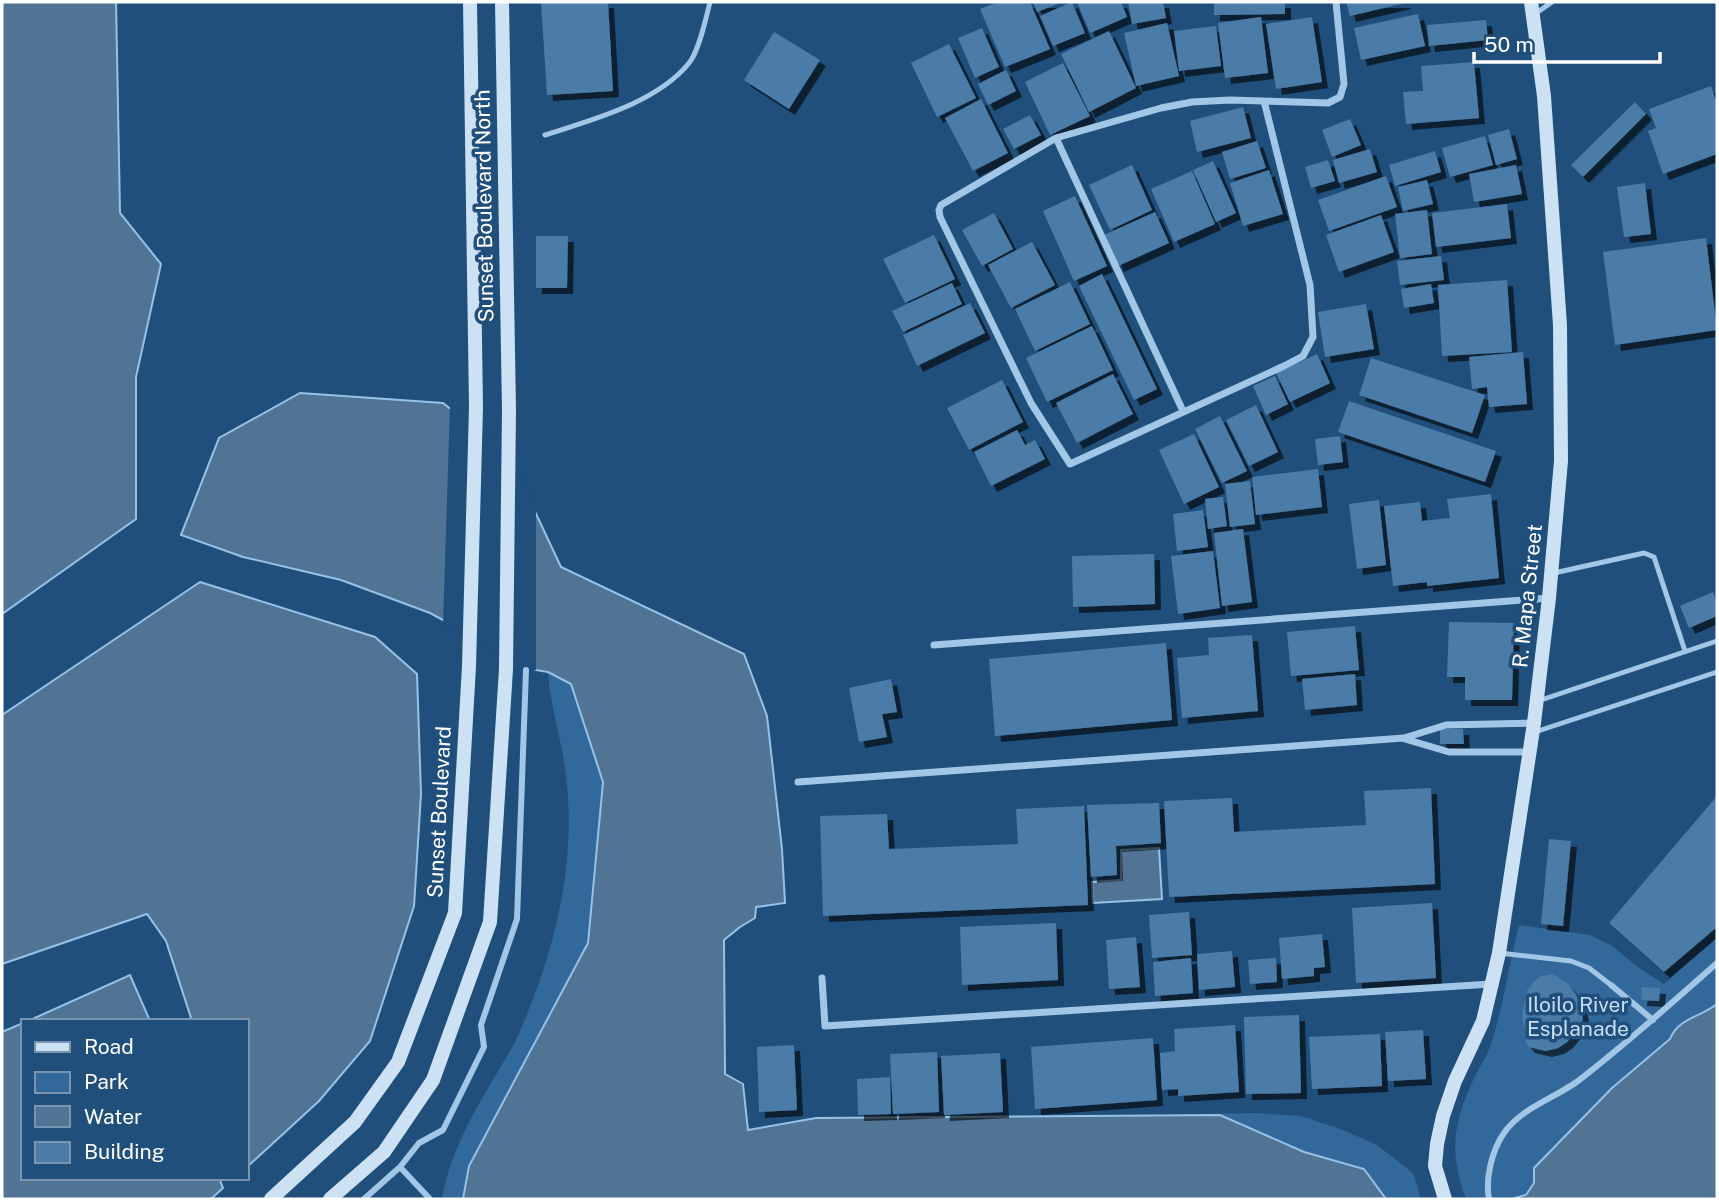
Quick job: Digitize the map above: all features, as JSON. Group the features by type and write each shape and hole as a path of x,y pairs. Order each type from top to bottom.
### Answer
{"main road":[{"name":"Sunset Boulevard North","path":"470,2 476,407"},
{"name":"Sunset Boulevard North","path":"330,1199 384,1152 433,1080 490,922 506,669 509,410 502,2"},
{"name":"R. Mapa Street","path":"1445,1199 1435,1166 1437,1144 1455,1081 1483,1021 1499,953 1533,728 1549,598 1561,461 1560,325 1544,96 1532,9"},
{"name":"Sunset Boulevard","path":"271,1199 355,1122 398,1062 455,913 469,666 476,407"}],"street":[{"path":"1264,101 1310,285 1313,337 1303,356 1070,464 1031,403 940,217 939,209 1056,138 1161,108 1192,102 1264,101 1328,103 1340,97 1344,84 1336,2"},
{"path":"1056,138 1184,411"},
{"path":"934,645 1549,598"},
{"path":"364,1199 400,1167 419,1143 443,1130 484,1047 481,1025 517,919 526,670"},
{"path":"798,782 1404,738 1446,725 1533,728"},
{"path":"1404,738 1448,752 1529,752"},
{"path":"1489,1199 1489,1172 1496,1149 1504,1133 1516,1120 1576,1082 1653,1020 1717,963"},
{"path":"822,978 825,1026 1492,984"},
{"path":"1611,985 1653,1020"},
{"path":"400,1167 430,1199"}],"lane":[{"path":"545,135 605,114 662,88 690,62 710,2"},
{"path":"1532,9 1552,2"},
{"path":"1551,573 1644,553 1654,557 1685,652"},
{"path":"1536,702 1717,641"},
{"path":"1533,728 1717,672"},
{"path":"1499,953 1571,961 1589,968 1611,985"}],"green space":[{"path":"548,672 571,684 618,769 596,941 483,1199 442,1199 464,1134 515,1042 533,999 545,966 562,899 569,830 568,796"},
{"name":"Iloilo River Esplanade","path":"1519,925 1590,935 1611,945 1664,984 1717,937 1717,1004 1705,1013 1684,1020 1670,1039 1582,1199 1466,1199 1457,1169 1455,1142 1460,1115 1492,1041"},
{"path":"1256,1113 1301,1116 1377,1145 1413,1173 1421,1199 1334,1199 816,1118 1067,1117"}],"water":[{"path":"2,2 116,2 120,213 161,264 136,377 136,519 2,614"},
{"path":"300,393 443,403 509,456 561,567 744,654 767,716 782,849 785,903 756,907 755,918 724,940 725,1074 743,1084 748,1130 816,1118 1220,1115 1304,1152 1364,1169 1386,1199 463,1199 469,1166 588,943 603,782 571,684 548,672 536,670 430,613 341,580 243,557 181,535 219,438"},
{"path":"200,582 375,637 417,674 421,794 414,906 370,1041 319,1101 248,1166 248,1019 191,1019 166,941 147,914 2,964 2,715"},
{"path":"1159,848 1162,899 1093,903 1092,882 1121,880 1121,850"},
{"path":"130,975 149,1019 32,1019"},
{"path":"1717,1004 1717,1199 1511,1199 1526,1195 1534,1183 1534,1168 1612,1088 1670,1039 1678,1026"},
{"path":"21,1024 21,1180 220,1180 223,1188 211,1199 2,1199 2,1032"}],"pier":[{"path":"450,404 512,454 536,506 536,670 529,670 443,624"}],"building":[{"path":"541,2 608,2 613,91 547,95"},
{"path":"998,2 1030,2 1050,49 1005,67 980,9"},
{"path":"1033,2 1063,2 1037,12"},
{"path":"1072,2 1085,33 1053,46 1040,16"},
{"path":"1077,2 1121,2 1127,17 1090,33"},
{"path":"1128,2 1163,2 1166,18 1132,24"},
{"path":"1214,2 1285,2 1285,14 1214,15"},
{"path":"1346,2 1405,2 1405,3 1350,16"},
{"path":"1418,14 1425,46 1361,60 1354,28"},
{"path":"1261,17 1268,73 1225,78 1218,23"},
{"path":"1312,17 1322,82 1276,89 1266,24"},
{"path":"1486,20 1488,40 1429,46 1427,25"},
{"path":"1167,23 1179,76 1136,86 1124,33"},
{"path":"1216,26 1221,66 1179,71 1174,31"},
{"path":"982,28 999,67 975,78 958,38"},
{"path":"1109,31 1136,88 1089,112 1061,54"},
{"path":"774,32 820,60 789,109 744,80"},
{"path":"949,44 976,98 937,117 911,63"},
{"path":"1474,62 1479,118 1406,124 1403,92 1423,91 1421,66"},
{"path":"1063,63 1090,116 1050,135 1025,82"},
{"path":"1006,70 1016,91 988,105 978,84"},
{"path":"1711,86 1717,104 1717,154 1663,174 1648,131 1656,128 1649,109"},
{"path":"981,99 1008,153 973,171 945,118"},
{"path":"1635,102 1646,114 1583,177 1571,165"},
{"path":"1243,107 1251,138 1197,152 1190,121"},
{"path":"1030,115 1041,135 1014,149 1003,129"},
{"path":"1350,119 1361,145 1332,157 1322,130"},
{"path":"1509,129 1517,159 1496,165 1488,135"},
{"path":"1485,136 1493,165 1450,177 1442,148"},
{"path":"1257,141 1266,168 1230,179 1222,152"},
{"path":"1370,149 1377,172 1339,183 1333,160"},
{"path":"1435,151 1441,172 1395,186 1389,165"},
{"path":"1328,160 1335,181 1311,188 1305,167"},
{"path":"1213,161 1236,213 1216,222 1193,170"},
{"path":"1132,165 1152,210 1110,230 1089,185"},
{"path":"1516,165 1522,194 1474,202 1469,174"},
{"path":"1269,170 1283,214 1243,226 1230,183"},
{"path":"1192,171 1215,224 1174,242 1151,189"},
{"path":"1386,176 1397,207 1329,231 1318,200"},
{"path":"1427,180 1433,204 1403,211 1398,187"},
{"path":"1645,183 1651,234 1624,237 1617,187"},
{"path":"1075,196 1107,266 1074,281 1043,211"},
{"path":"1507,204 1511,238 1436,247 1432,213"},
{"path":"1427,210 1432,254 1400,258 1395,214"},
{"path":"1155,212 1169,243 1118,266 1104,235"},
{"path":"994,213 1013,249 982,266 962,230"},
{"path":"1381,215 1394,252 1339,272 1326,235"},
{"path":"934,235 955,279 905,303 883,259"},
{"path":"536,236 568,236 567,288 536,288"},
{"path":"1706,238 1717,330 1615,345 1603,252"},
{"path":"1032,242 1055,285 1011,308 988,265"},
{"path":"1441,256 1444,280 1400,285 1397,261"},
{"path":"1102,274 1157,389 1134,400 1079,286"},
{"path":"1507,280 1512,352 1442,356 1438,285"},
{"path":"1070,282 1090,324 1035,351 1015,309"},
{"path":"952,283 962,304 903,332 892,311"},
{"path":"1431,284 1434,303 1404,308 1401,289"},
{"path":"970,303 985,333 917,366 903,335"},
{"path":"1366,304 1374,349 1325,357 1318,312"},
{"path":"1092,326 1113,370 1047,402 1026,358"},
{"path":"1523,352 1527,404 1489,407 1487,387 1472,389 1469,357"},
{"path":"1317,354 1330,383 1290,402 1276,373"},
{"path":"1371,358 1485,395 1472,433 1359,395"},
{"path":"1113,374 1133,414 1077,443 1056,403"},
{"path":"1275,376 1288,404 1266,415 1253,386"},
{"path":"1002,380 1023,422 969,450 947,408"},
{"path":"1349,401 1496,451 1485,482 1338,432"},
{"path":"1256,405 1278,452 1249,466 1226,420"},
{"path":"1220,416 1247,471 1222,483 1195,429"},
{"path":"1017,430 1025,445 1035,440 1045,459 991,486 974,452"},
{"path":"1194,434 1219,487 1184,504 1159,450"},
{"path":"1340,436 1343,462 1318,465 1315,439"},
{"path":"1318,469 1322,507 1256,515 1252,477"},
{"path":"1250,481 1255,524 1230,527 1225,484"},
{"path":"1491,494 1499,578 1427,586 1427,582 1393,586 1384,506 1420,502 1422,521 1450,518 1447,499"},
{"path":"1223,497 1227,526 1208,529 1205,499"},
{"path":"1379,500 1386,565 1357,569 1349,504"},
{"path":"1203,510 1208,547 1177,551 1173,514"},
{"path":"1243,529 1252,602 1222,606 1214,533"},
{"path":"1213,551 1220,608 1178,614 1171,556"},
{"path":"1154,554 1155,604 1073,607 1072,556"},
{"path":"1713,592 1717,603 1717,616 1689,628 1680,606"},
{"path":"1449,622 1514,623 1512,700 1465,700 1465,677 1447,677"},
{"path":"1355,626 1359,670 1291,676 1287,632"},
{"path":"1252,635 1258,711 1182,718 1177,658 1209,655 1208,638"},
{"path":"1166,643 1172,720 995,736 989,659"},
{"path":"1355,674 1357,705 1305,710 1302,679"},
{"path":"891,679 897,712 882,714 887,737 859,742 849,688"},
{"path":"1440,729 1463,729 1464,744 1440,744"},
{"path":"1431,788 1435,884 1169,897 1164,801 1232,798 1234,832 1366,825 1364,791"},
{"path":"1717,796 1717,927 1664,972 1609,923"},
{"path":"1159,803 1161,843 1116,846 1117,875 1091,877 1087,805"},
{"path":"1084,806 1088,905 823,916 820,816 887,814 889,849 1018,844 1016,809"},
{"path":"1549,839 1571,841 1563,926 1541,924"},
{"path":"1432,903 1436,978 1356,983 1352,908"},
{"path":"1189,912 1192,955 1152,958 1149,915"},
{"path":"1056,923 1058,980 962,985 960,927"},
{"path":"1322,934 1325,967 1314,968 1314,976 1282,979 1279,938"},
{"path":"1136,937 1140,987 1109,989 1106,940"},
{"path":"1232,951 1235,987 1199,990 1197,954"},
{"path":"1191,958 1193,993 1155,996 1153,962"},
{"path":"1276,958 1277,982 1250,984 1248,960"},
{"path":"1553,974 1568,984 1576,994 1583,1014 1582,1024 1567,1042 1546,1051 1529,1047 1525,1042 1528,1036 1522,1018 1527,991 1539,977"},
{"path":"1642,987 1660,988 1659,1001 1641,1000"},
{"path":"1299,1015 1301,1093 1246,1094 1244,1017"},
{"path":"1235,1025 1239,1092 1178,1096 1178,1089 1162,1090 1160,1053 1175,1051 1174,1029"},
{"path":"1423,1030 1426,1079 1388,1081 1385,1032"},
{"path":"1380,1034 1382,1086 1312,1089 1309,1037"},
{"path":"1153,1038 1157,1100 1035,1109 1031,1047"},
{"path":"794,1045 797,1110 759,1112 757,1047"},
{"path":"937,1052 939,1112 893,1114 890,1054"},
{"path":"1000,1053 1003,1112 944,1115 941,1056"},
{"path":"890,1077 891,1114 858,1115 857,1079"}]}
